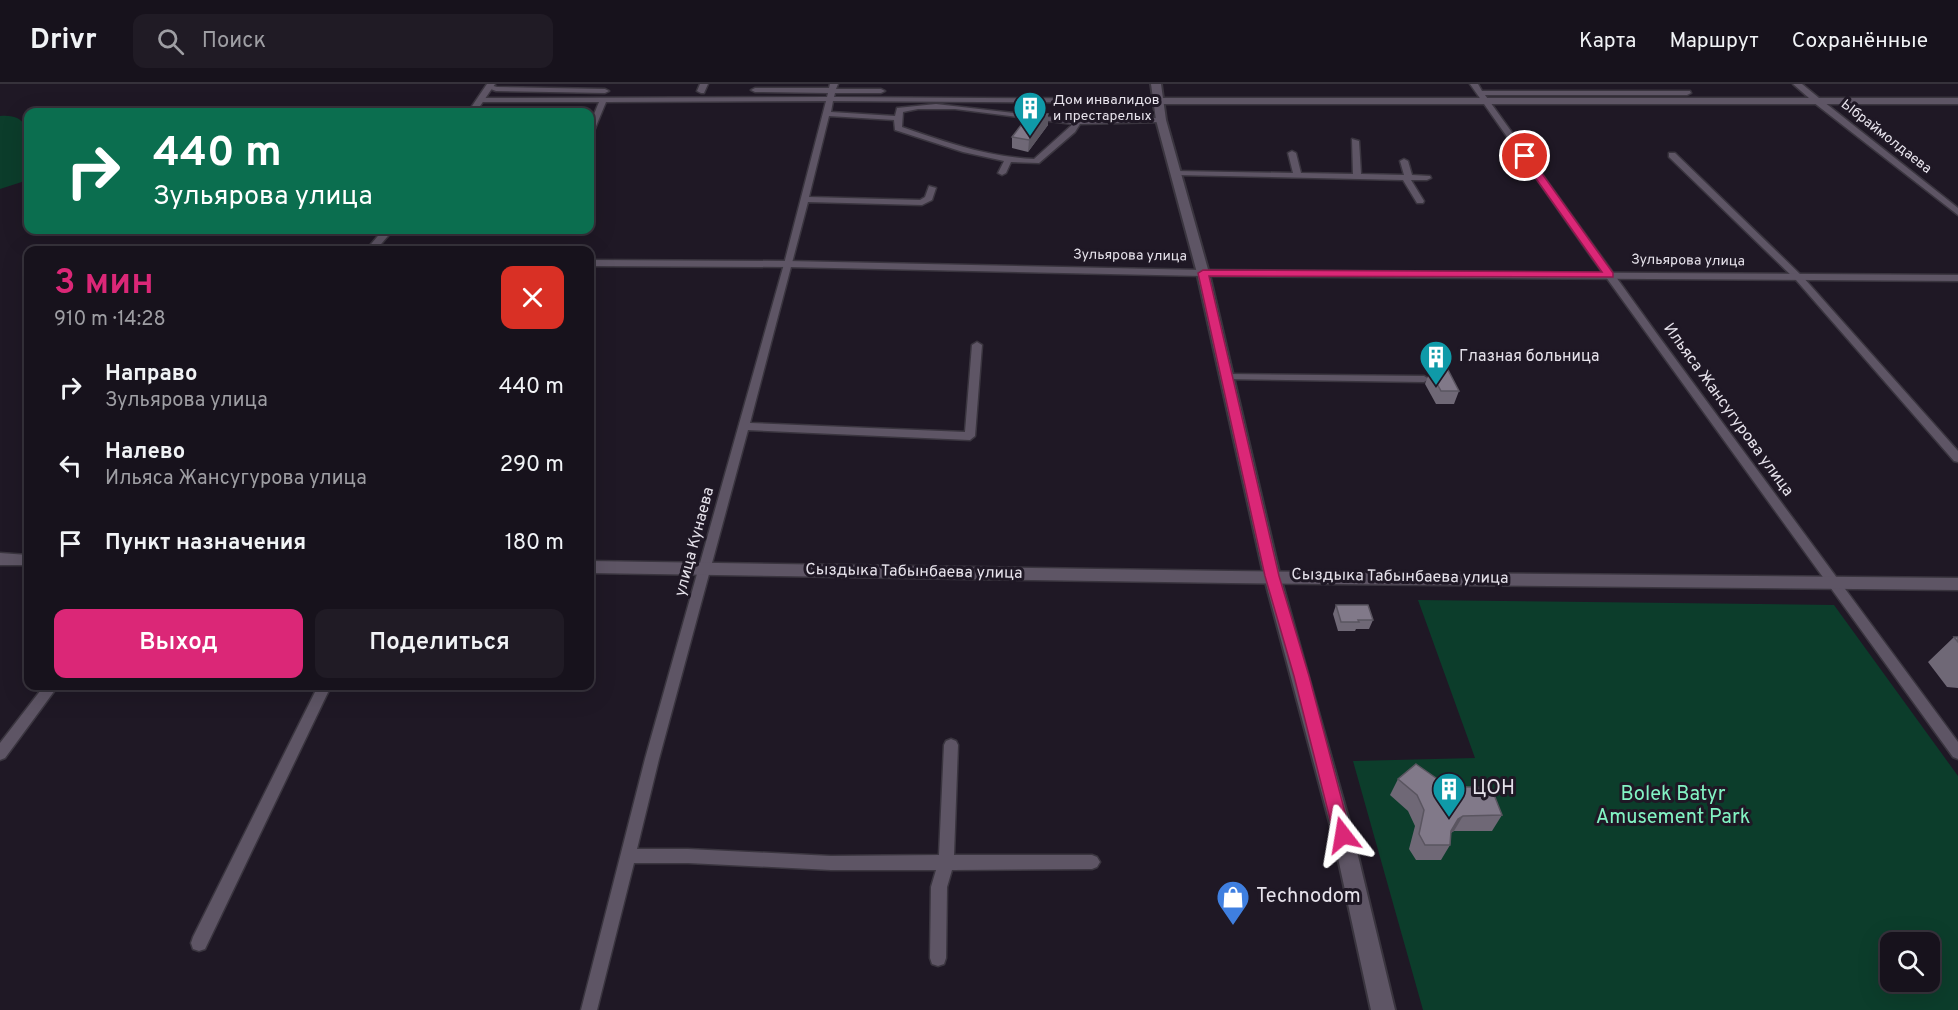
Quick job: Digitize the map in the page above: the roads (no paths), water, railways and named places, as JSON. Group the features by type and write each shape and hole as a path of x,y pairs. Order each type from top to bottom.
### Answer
{"main road":[{"path":"1157,92 1161,120 1203,273 1228,377 1272,576 1302,676 1340,824 1383,1010"}],"street":[{"path":"558,91 564,84"},
{"path":"1587,84 1594,93"},
{"path":"1678,84 1696,101"},
{"name":"Ыбраймолдаева","path":"1797,84 1958,212"},
{"path":"475,108 491,85 496,89 558,91 702,87 832,91 1688,93"},
{"path":"481,100 604,99 832,91"},
{"name":"улица Кунаева","path":"589,1010 652,759 706,569 832,91"},
{"path":"1480,92 1696,101 1958,101"},
{"name":"Ильяса Жансугурова улица","path":"1480,92 1679,374 1958,753"},
{"path":"594,122 604,99"},
{"path":"1078,122 1036,160 1008,160 944,144 898,128 900,110 929,108 1078,122 1161,120"},
{"path":"827,114 898,118"},
{"path":"1355,141 1358,176"},
{"path":"1292,153 1297,174"},
{"path":"1672,154 1799,278 1958,458"},
{"path":"1002,173 1008,160"},
{"path":"1404,161 1409,174 1406,178"},
{"path":"1176,173 1427,178"},
{"path":"1406,178 1420,201"},
{"path":"805,199 922,203 929,198 932,188"},
{"path":"374,246 385,234"},
{"name":"Зульярова улица","path":"594,263 788,264 1203,273 1958,278"},
{"path":"743,426 970,436 977,345"},
{"path":"1228,377 1424,379"},
{"path":"0,560 24,560"},
{"name":"Сыздыка Табынбаева улица","path":"594,567 1958,584"},
{"path":"0,754 48,690"},
{"path":"199,943 322,690"},
{"path":"938,958 939,887 946,862 951,745"},
{"path":"629,856 688,856 831,863 1092,862"}],"place":[{"name":"Дом инвалидов и престарелых","path":"1030,137"},
{"name":"Глазная больница","path":"1436,386"},
{"name":"ЦОН","path":"1449,818"},
{"name":"Technodom","path":"1233,926"}],"park label":[{"name":"Bolek Batyr Amusement Park","path":"1673,806"}]}
